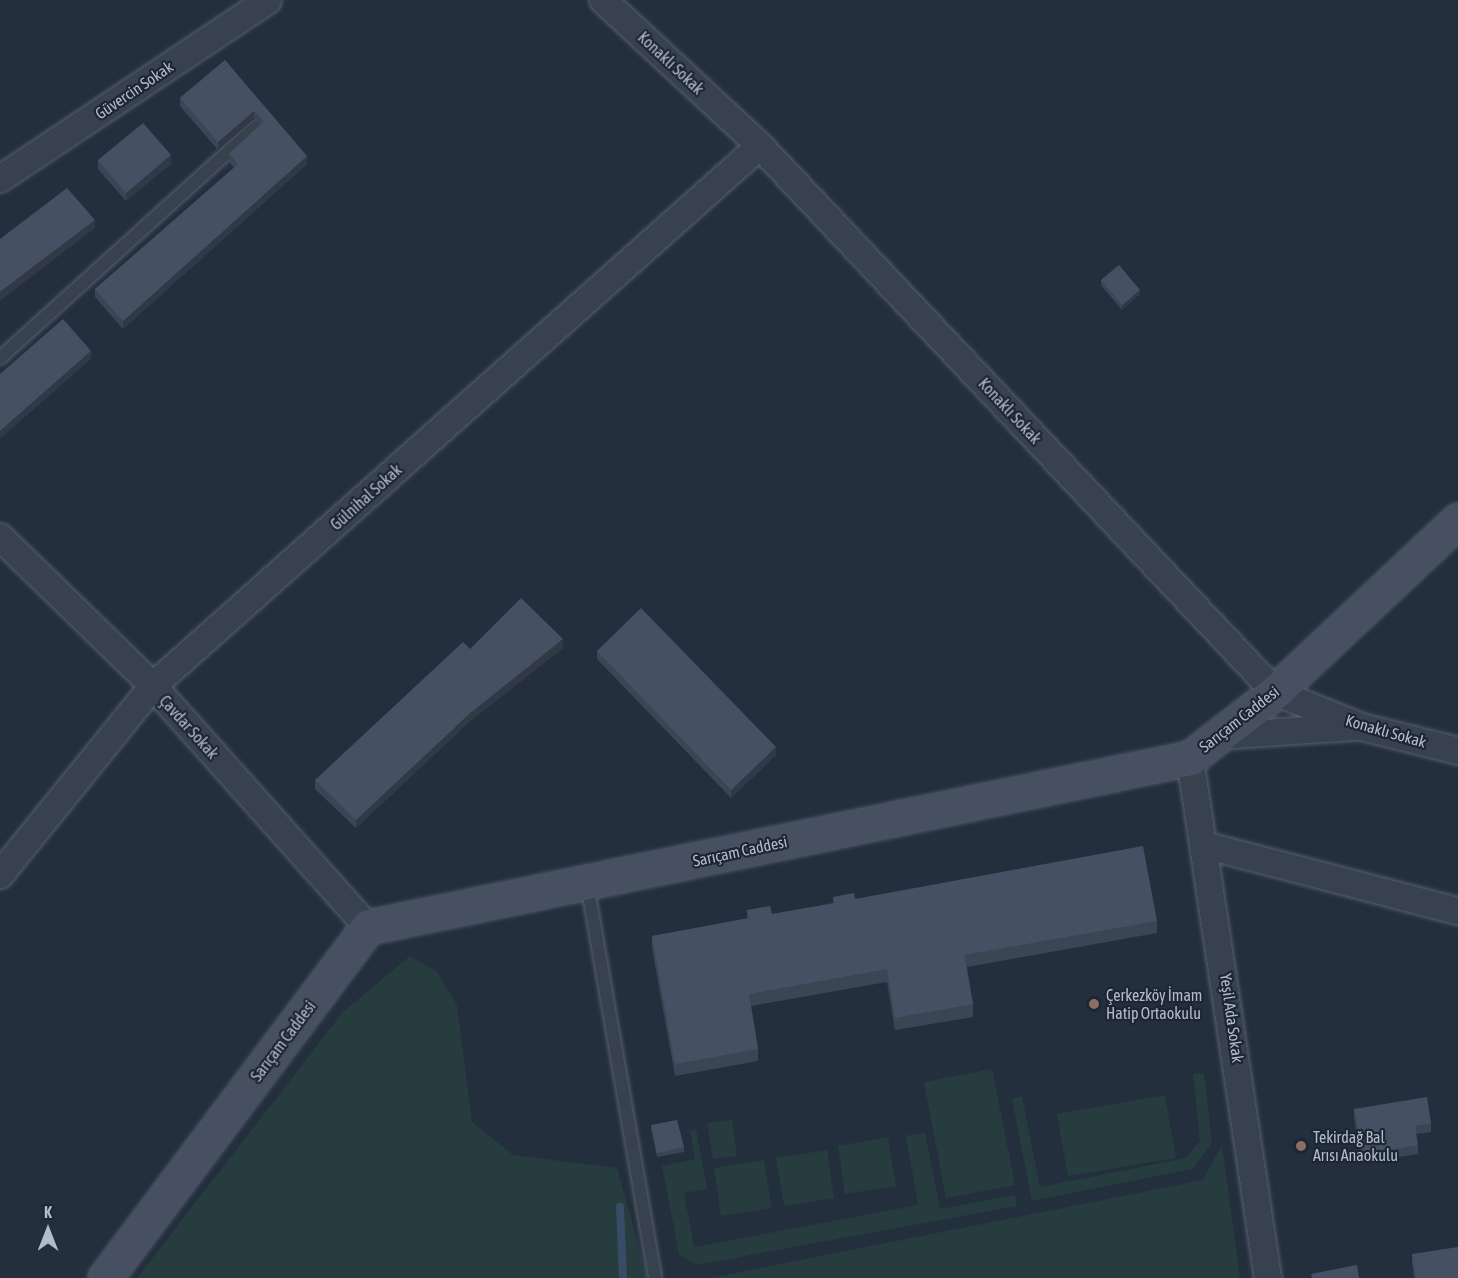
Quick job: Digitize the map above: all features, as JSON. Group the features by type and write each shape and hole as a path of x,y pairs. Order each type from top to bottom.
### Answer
{"street":[{"name":"Güvercin Sokak","path":"0,179 268,0"},
{"name":"Konaklı Sokak","path":"603,0 760,146 1275,692 1362,727 1458,751"},
{"name":"Gülnihal Sokak","path":"0,875 153,686 760,146"},
{"name":"Sarıçam Caddesi","path":"105,1278 368,927 1190,758 1275,692 1458,520"},
{"name":"Çavdar Sokak","path":"0,537 153,686 368,927"},
{"path":"1219,736 1362,727"},
{"name":"Yeşil Ada Sokak","path":"1190,758 1268,1278"},
{"path":"1204,845 1458,911"}],"lane":[{"path":"0,358 256,127"},
{"path":"587,882 655,1278"}],"green space":[{"path":"410,956 437,972 457,1005 472,1122 513,1155 617,1168 648,1278 137,1278 343,1012"},
{"path":"992,1069 1015,1185 946,1198 924,1082"},
{"path":"1204,1073 1212,1143 1193,1169 1032,1201 1012,1099 1022,1096 1040,1187 1186,1158 1200,1141 1193,1074"},
{"path":"1165,1095 1176,1158 1068,1176 1057,1114"},
{"path":"732,1120 737,1156 713,1159 707,1123"},
{"path":"696,1129 707,1189 684,1193 694,1247 918,1205 906,1136 925,1132 940,1209 1015,1195 1017,1206 696,1265 679,1254 662,1166 695,1159 690,1131"},
{"path":"888,1137 896,1186 845,1194 838,1146"},
{"path":"1222,1145 1240,1278 710,1278 1203,1180"},
{"path":"827,1150 834,1198 784,1206 776,1158"},
{"path":"764,1160 772,1208 721,1216 714,1168"}],"building":[{"path":"225,60 307,156 123,321 95,289 238,164 229,154 264,121 254,111 218,142 180,98"},
{"path":"143,123 171,155 126,193 98,160"},
{"path":"67,188 95,220 0,292 0,239"},
{"path":"1119,265 1140,290 1122,305 1101,280"},
{"path":"63,319 91,351 0,431 0,374"},
{"path":"521,598 563,639 469,714 356,820 315,780 463,642 470,649"},
{"path":"641,608 776,747 731,790 597,651"},
{"path":"1143,846 1157,921 964,955 973,1004 895,1018 887,969 749,994 758,1049 675,1064 652,936 749,918 747,910 770,906 772,914 834,903 833,897 854,893 855,899"},
{"path":"1427,1097 1431,1123 1415,1126 1418,1145 1362,1155 1354,1109"},
{"path":"677,1120 684,1147 657,1153 651,1125"},
{"path":"1458,1247 1458,1278 1416,1278 1412,1254"},
{"path":"1357,1265 1359,1278 1312,1278 1311,1274"}],"waterway":[{"path":"620,1207 623,1278"}],"place":[{"name":"Çerkezköy İmam Hatip Ortaokulu","path":"1094,1004"},
{"name":"Tekirdağ Bal Arısı Anaokulu","path":"1301,1146"}]}
